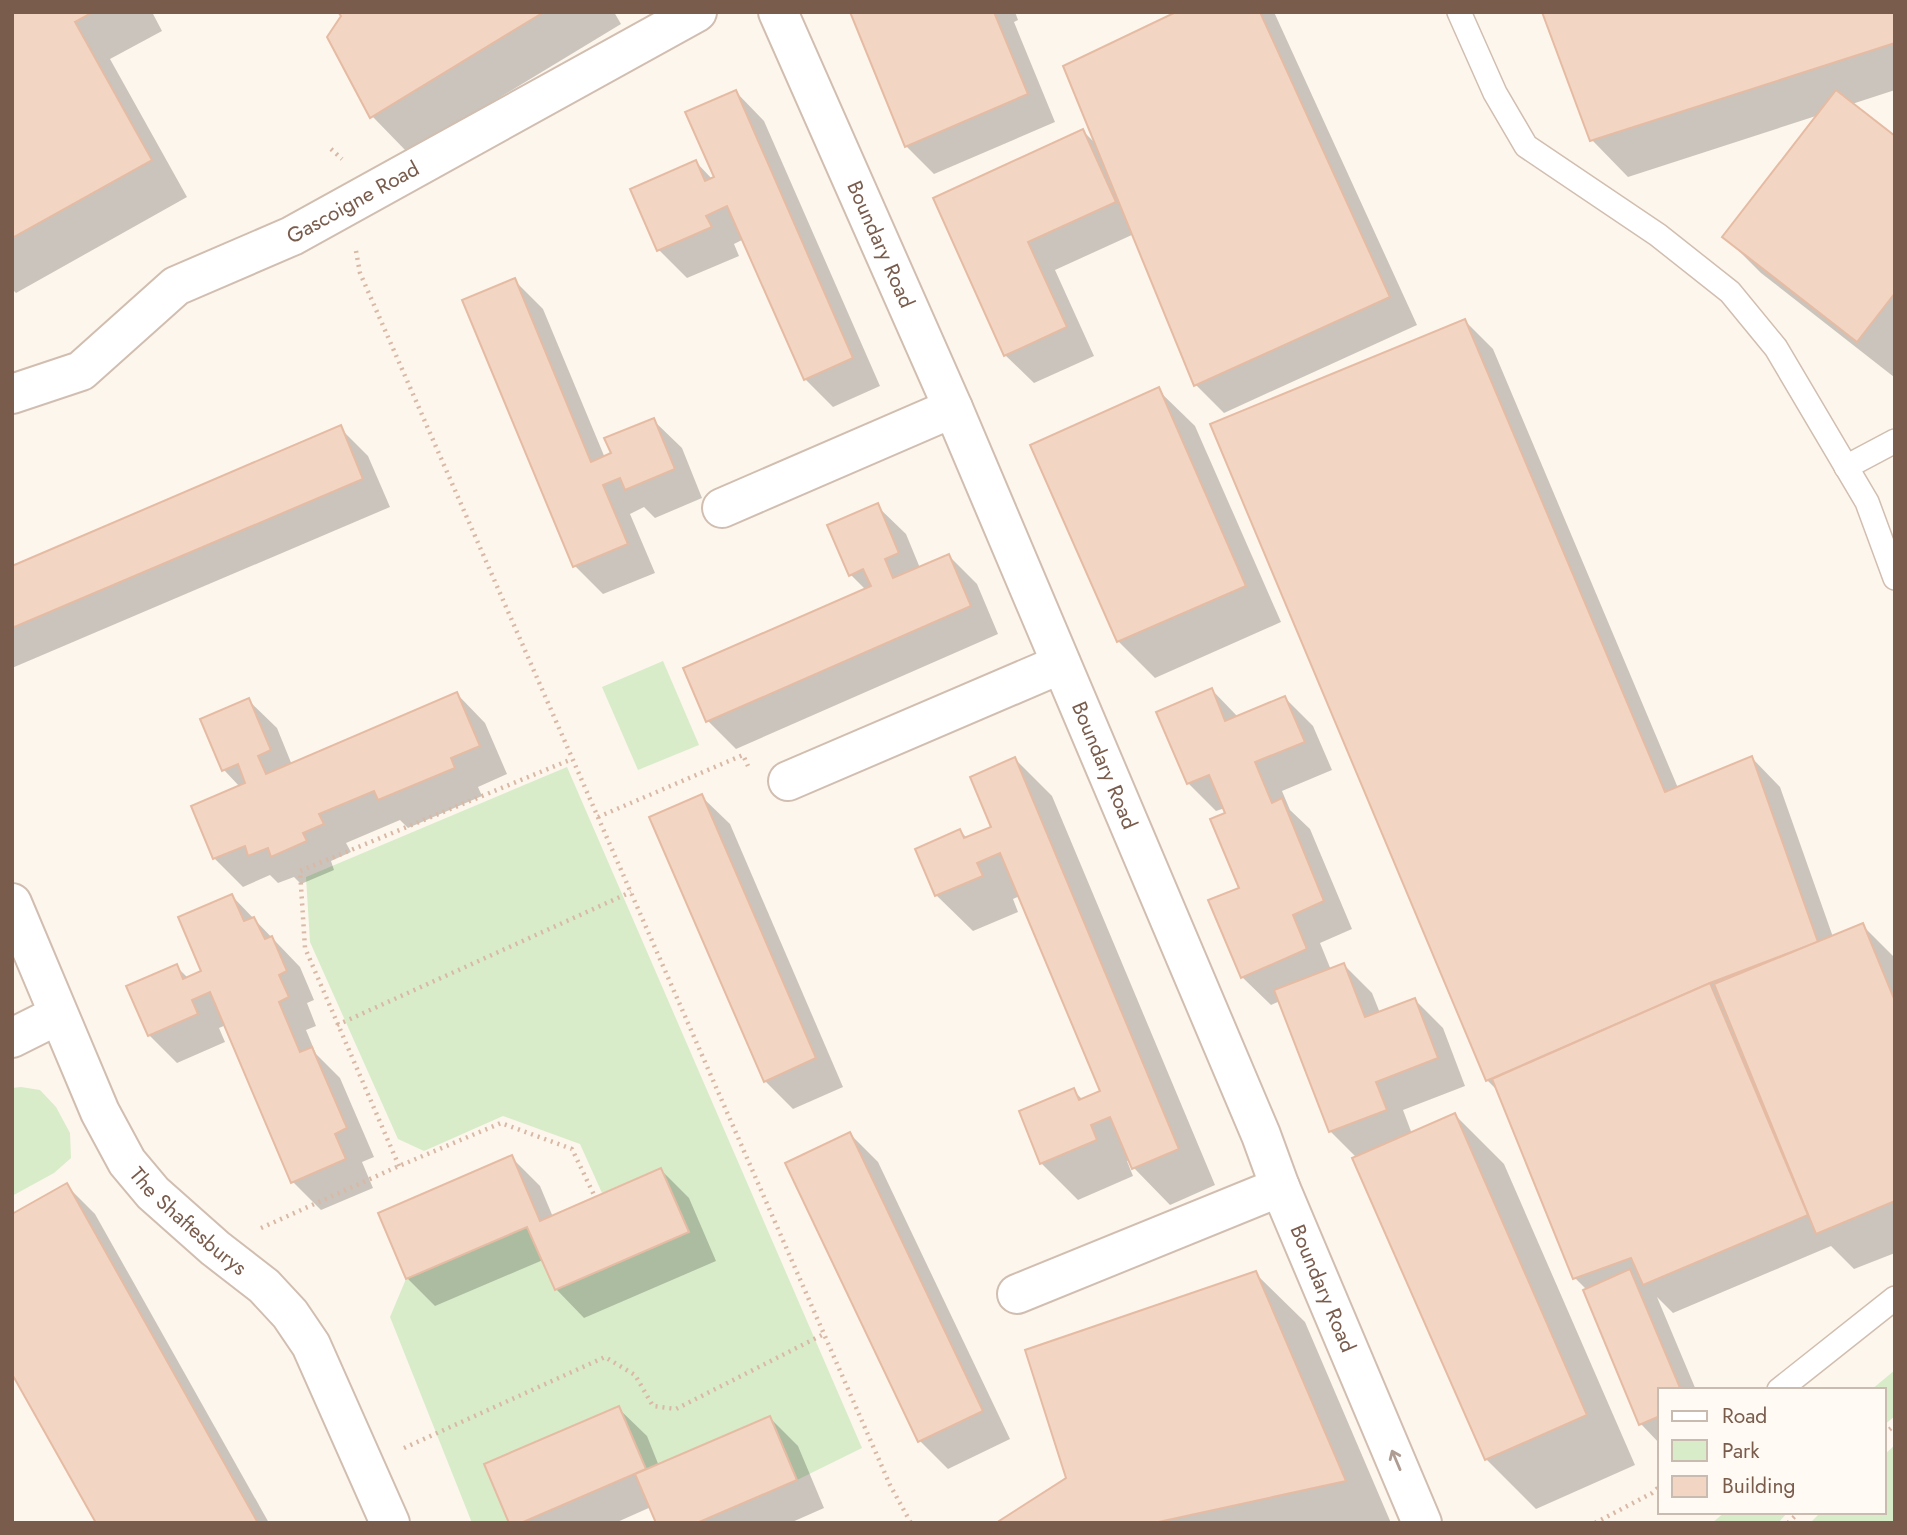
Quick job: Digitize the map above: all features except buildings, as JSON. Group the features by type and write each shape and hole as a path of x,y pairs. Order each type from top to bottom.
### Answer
{"street":[{"name":"Gascoigne Road","path":"12,394 81,371 176,286 304,229 697,12"},
{"name":"Boundary Road","path":"778,12 953,408 1422,1523"},
{"path":"722,508 953,408"},
{"path":"788,781 1061,664"},
{"name":"The Shaftesburys","path":"12,903 100,1112 127,1162 152,1193 264,1286 290,1314 311,1345 390,1523"},
{"path":"12,1038 58,1014"},
{"path":"1017,1294 1280,1187"}],"lane":[{"path":"1459,12 1496,93 1526,146 1658,234 1730,292 1776,348 1867,502 1895,578"},
{"path":"1846,467 1895,440"},
{"path":"1782,1388 1895,1298"}],"path":[{"path":"360,273 890,1485 911,1523"},
{"path":"597,817 743,755 759,794 788,781"},
{"path":"399,1166 305,948 300,872 572,759"},
{"path":"337,1025 631,892"},
{"path":"215,1248 501,1123 572,1149 595,1197"},
{"path":"365,1466 605,1357 635,1375 653,1406 676,1409 824,1334"},
{"path":"1595,1523 1658,1488"}],"green space":[{"path":"663,661 699,745 638,770 602,687"},
{"path":"567,767 862,1448 797,1480 770,1416 521,1523 472,1523 390,1317 406,1279 527,1227 555,1290 689,1232 661,1168 602,1193 580,1144 503,1116 424,1151 398,1139 310,942 306,877"},
{"path":"12,1088 40,1090 56,1107 70,1133 71,1158 54,1173 12,1196"},
{"path":"1895,1370 1895,1416 1886,1423 1886,1388 1873,1388"},
{"path":"1895,1445 1895,1523 1810,1523 1819,1514 1886,1514 1886,1453"},
{"path":"1723,1514 1786,1514 1778,1523 1712,1523"}]}
